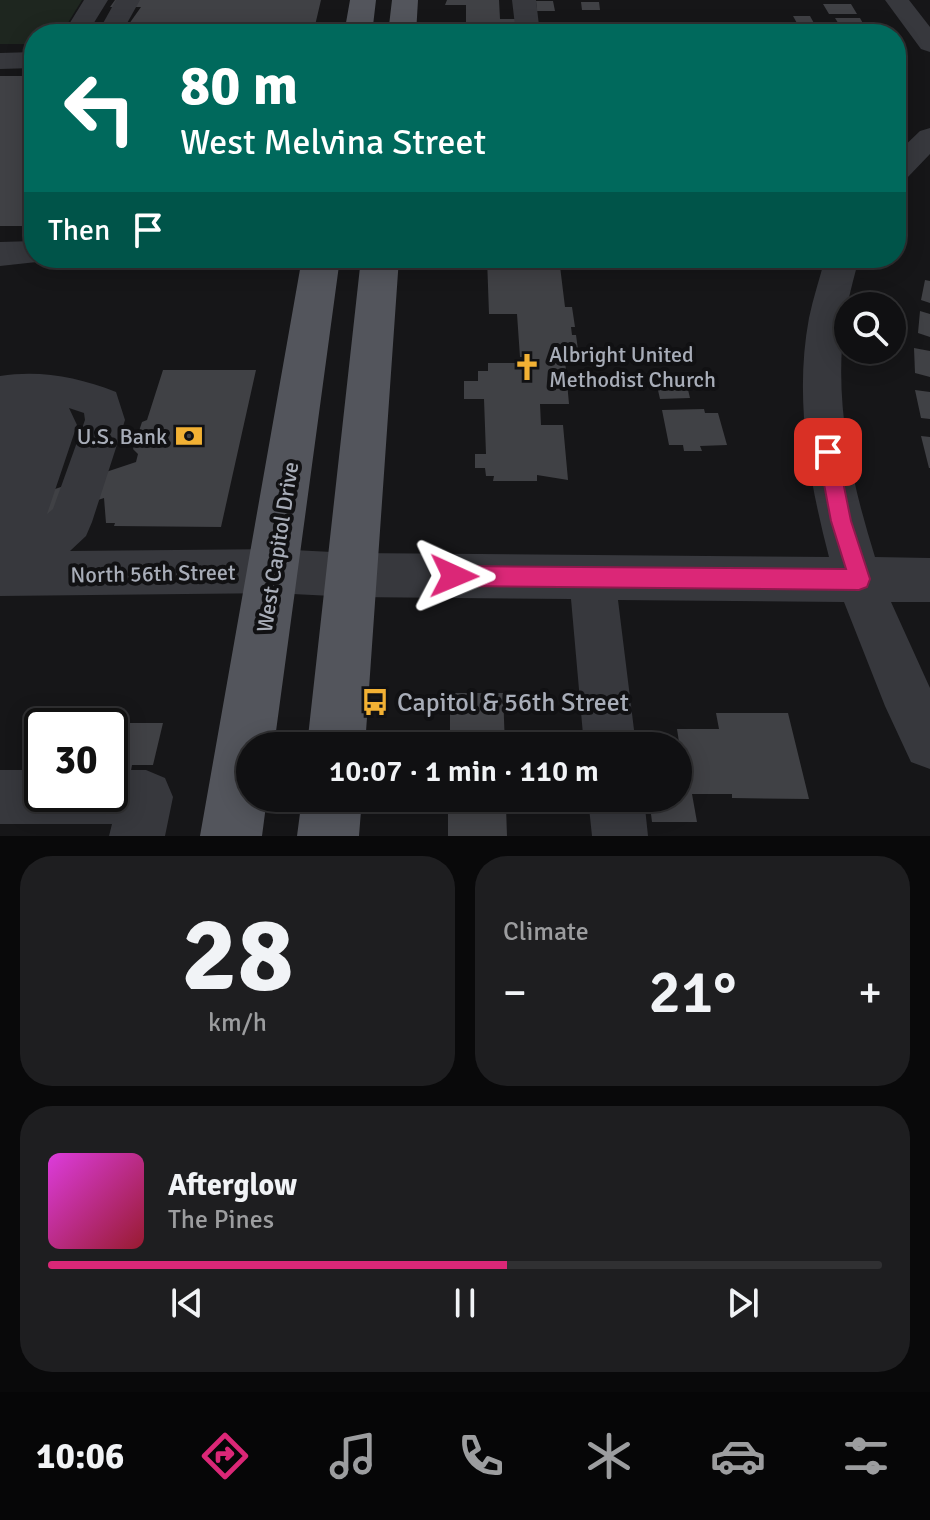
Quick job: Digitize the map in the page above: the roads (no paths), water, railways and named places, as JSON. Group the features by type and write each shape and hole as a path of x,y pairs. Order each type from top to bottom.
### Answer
{"main road":[{"path":"359,24 363,0"},
{"path":"403,24 405,0"},
{"name":"West Capitol Drive","path":"231,836 319,268"},
{"path":"337,732 379,268"},
{"path":"328,836 331,812"}],"street":[{"path":"81,24 96,0"},
{"path":"115,24 128,0"},
{"path":"524,0 527,24"},
{"path":"897,0 930,44"},
{"path":"0,61 24,60"},
{"path":"906,158 919,140"},
{"path":"0,254 24,253"},
{"path":"838,268 831,289 824,341 823,405 841,521 859,579 930,743"},
{"path":"0,392 26,389 75,391 102,403 105,420 70,522 5,573"},
{"path":"0,409 52,414 57,425 5,573"},
{"path":"0,434 17,442 21,455 0,516"},
{"name":"North 56th Street","path":"5,573 273,571 352,575 930,580"},
{"path":"592,577 609,732"},
{"path":"0,797 146,797 137,836"},
{"path":"617,812 620,836"}],"place":[{"name":"Albright United Methodist Church","path":"527,367"},
{"name":"U.S. Bank","path":"189,436"},
{"name":"Capitol & 56th Street","path":"375,702"}]}
